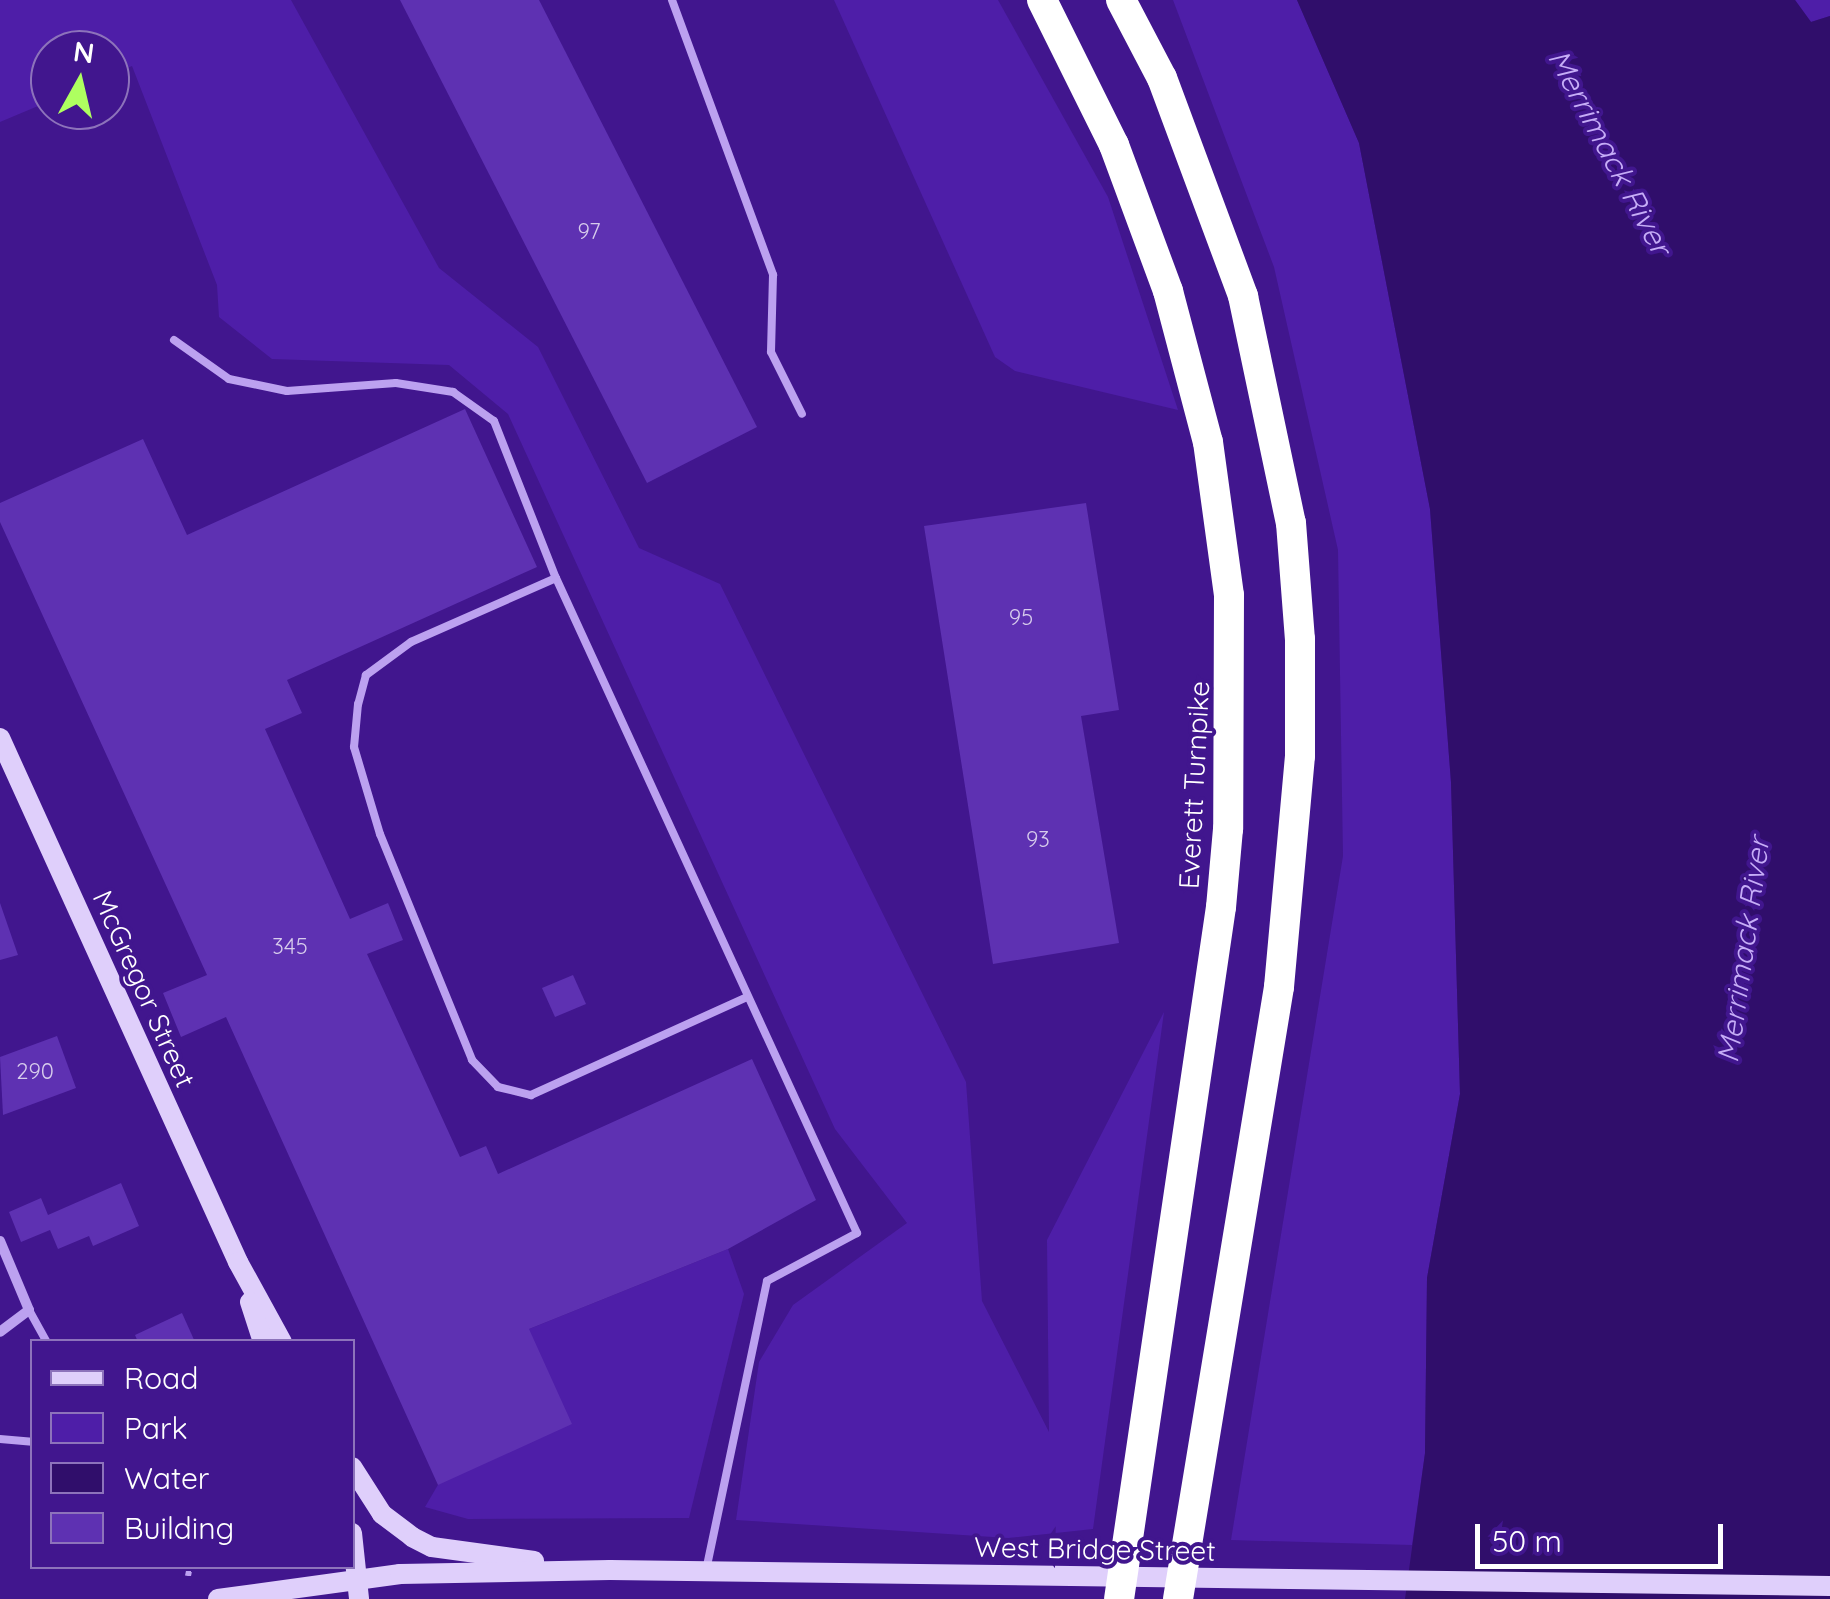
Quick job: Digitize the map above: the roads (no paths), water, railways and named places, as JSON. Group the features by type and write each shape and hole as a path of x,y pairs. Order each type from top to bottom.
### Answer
{"highway":[{"name":"Everett Turnpike","path":"1042,0 1114,144 1168,291 1208,442 1229,595 1228,829 1221,907 1120,1599"},
{"path":"1120,0 1162,78 1243,296 1292,523 1300,639 1300,756 1279,987 1178,1599"}],"main road":[{"name":"McGregor Street","path":"0,738 238,1262 280,1339"},
{"name":"McGregor Street","path":"238,1262 262,1339"},
{"path":"355,1472 382,1514 432,1547 610,1570"},
{"path":"355,1557 359,1588"},
{"name":"West Bridge Street","path":"218,1599 306,1583 359,1588 610,1570 1830,1586"}],"street":[{"path":"0,1241 30,1310 0,1332"}],"lane":[{"path":"672,0 772,275 770,352 802,414"},
{"path":"174,340 228,379 286,391 396,383 452,392 494,421 556,578 857,1233 767,1281 706,1570"},
{"path":"556,578 411,642 366,675 358,704 354,747 380,834 472,1060 498,1087 530,1095 746,997"},
{"path":"30,1310 45,1339"},
{"path":"0,1439 30,1442"}],"water":[{"name":"Merrimack River","path":"1297,0 1795,0 1811,22 1830,16 1830,1599 1405,1599 1425,1453 1427,1278 1460,1094 1451,782 1430,509 1359,143"}]}
